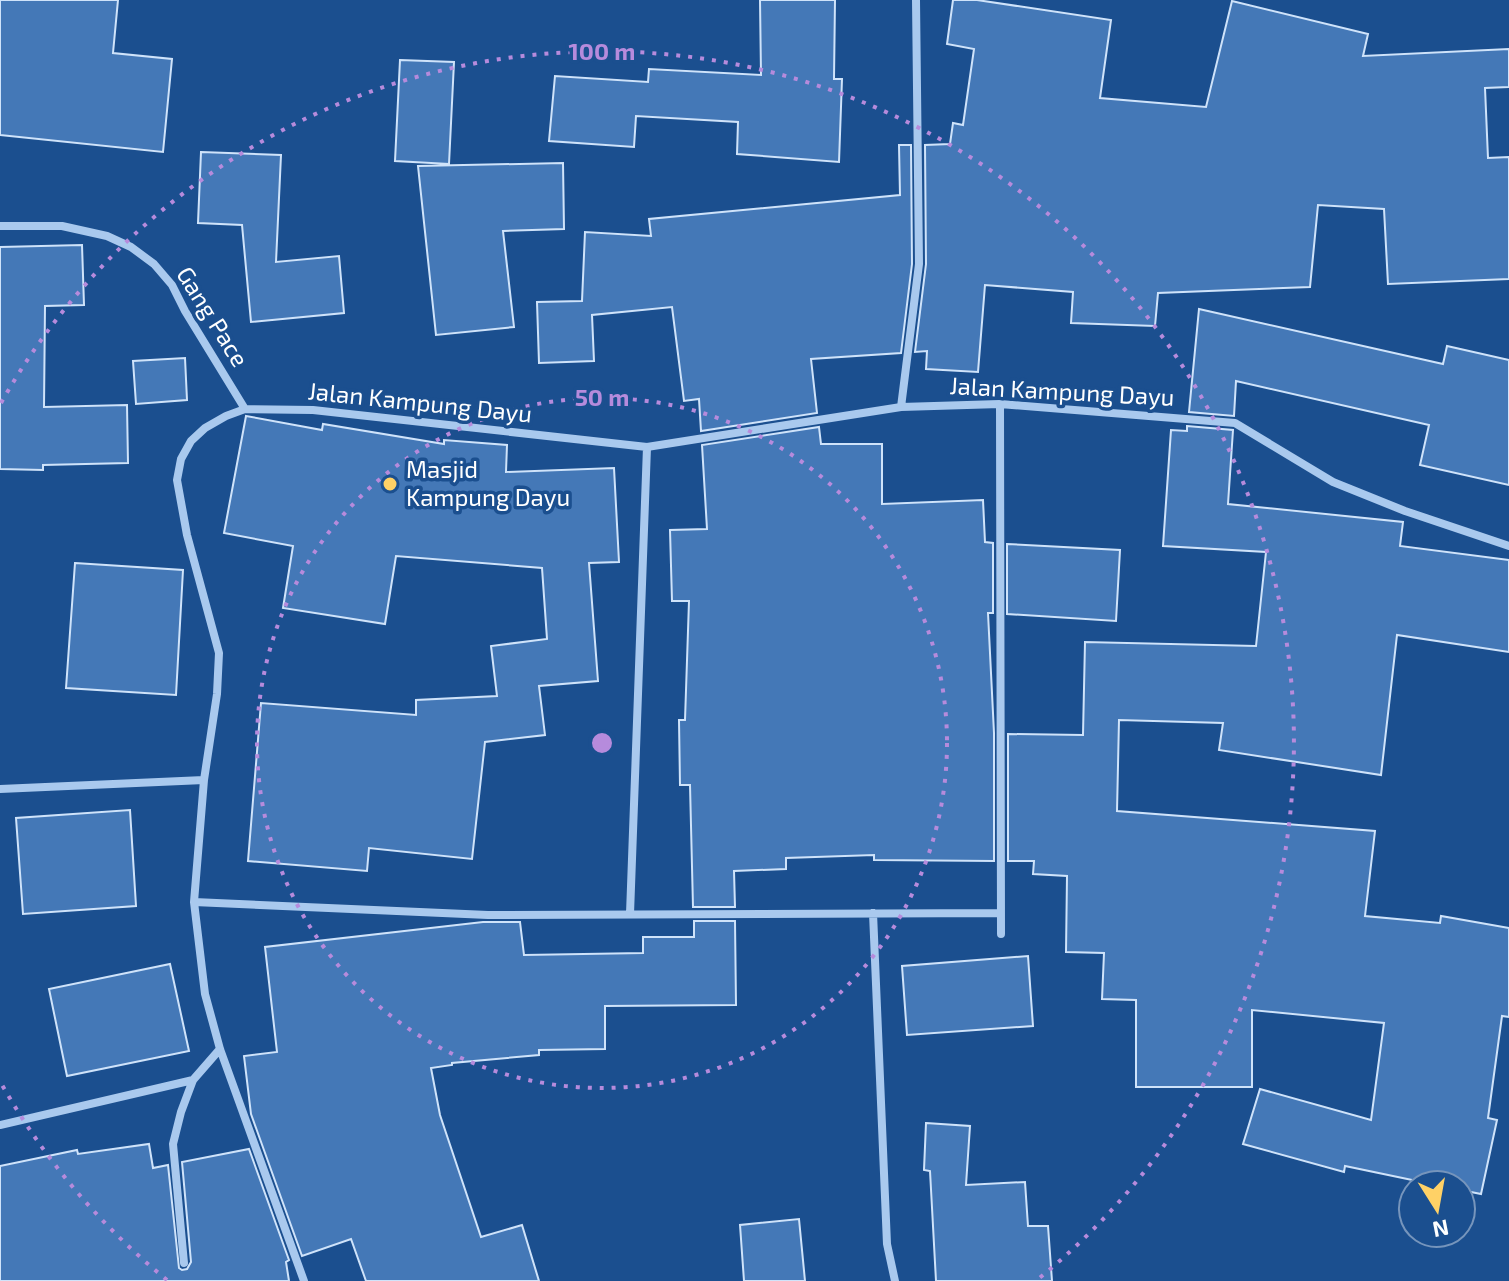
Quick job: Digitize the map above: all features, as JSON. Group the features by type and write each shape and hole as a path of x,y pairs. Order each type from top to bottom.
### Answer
{"street":[{"path":"901,407 919,264 916,0"},
{"name":"Gang Pace","path":"0,226 62,226 107,236 131,247 154,264 172,285 245,409"},
{"path":"1000,404 1001,934"},
{"name":"Jalan Kampung Dayu","path":"304,1281 220,1049 205,994 194,902 219,653 187,535 177,480 181,459 191,441 205,428 245,409 313,410 647,447 901,407 1000,404 1235,423 1333,482 1405,511 1509,546"},
{"path":"630,914 647,447"},
{"path":"0,789 204,780"},
{"path":"194,902 488,915 1001,913"},
{"path":"873,913 887,1244 895,1281"},
{"path":"184,1263 173,1144 193,1080 220,1049"},
{"path":"0,1125 193,1080"}],"building":[{"path":"0,0 118,0 113,53 172,59 163,152 0,135"},
{"path":"760,0 835,0 834,79 842,79 839,162 737,154 738,122 636,116 634,147 549,141 555,76 648,82 649,69 761,75"},
{"path":"953,0 977,0 1111,20 1100,98 1206,107 1232,1 1368,34 1363,56 1509,49 1509,87 1485,88 1488,158 1509,157 1509,279 1388,284 1384,209 1318,205 1310,287 1158,293 1155,326 1071,323 1073,292 985,285 978,372 926,369 927,351 915,352 926,264 925,145 950,144 953,123 963,125 974,49 947,44"},
{"path":"400,60 454,62 449,164 395,161"},
{"path":"899,145 911,145 912,264 901,353 811,359 817,413 701,431 699,399 684,401 672,307 592,315 594,361 539,363 537,302 582,301 585,232 651,236 649,219 900,195"},
{"path":"201,152 281,155 276,262 339,256 344,313 251,322 242,225 198,223"},
{"path":"563,163 564,229 503,231 514,327 436,335 418,166"},
{"path":"82,245 84,305 45,306 44,407 127,405 128,463 43,465 43,470 0,469 0,247"},
{"path":"1199,309 1443,364 1447,346 1509,360 1509,485 1420,465 1429,425 1236,381 1234,416 1189,412"},
{"path":"185,358 187,400 136,404 133,361"},
{"path":"246,416 322,430 323,424 444,444 444,440 507,445 506,472 614,468 619,562 589,563 598,681 539,686 545,735 485,742 472,859 369,848 367,871 248,861 261,703 416,715 416,700 497,696 491,646 547,639 542,568 396,556 385,624 283,608 293,546 224,533"},
{"path":"1187,426 1233,430 1228,504 1403,522 1400,546 1509,560 1509,652 1397,635 1381,775 1219,750 1223,723 1119,720 1117,811 1375,831 1365,916 1440,923 1441,916 1509,928 1509,1017 1502,1016 1488,1118 1497,1120 1481,1194 1477,1193 1477,1169 1397,1169 1397,1177 1345,1166 1344,1172 1243,1144 1260,1089 1371,1120 1384,1023 1252,1010 1252,1087 1136,1087 1136,1000 1102,999 1104,953 1066,952 1067,876 1033,874 1034,861 1008,861 1008,734 1083,735 1085,642 1256,646 1266,552 1163,546 1171,430 1187,431"},
{"path":"819,427 821,444 882,444 882,504 983,500 985,542 993,543 993,613 988,613 994,733 994,861 874,860 874,855 786,858 786,869 734,871 735,907 693,907 690,785 680,785 679,720 685,720 689,601 672,601 670,530 707,529 702,445"},
{"path":"1007,544 1120,550 1116,621 1007,614"},
{"path":"75,563 183,570 176,695 66,688"},
{"path":"130,810 136,906 23,914 16,818"},
{"path":"694,921 735,921 736,1005 605,1006 605,1049 539,1050 539,1055 452,1063 431,1068 440,1115 481,1237 522,1225 539,1281 366,1281 351,1239 302,1256 251,1114 244,1056 277,1052 265,947 483,922 520,922 524,955 643,953 643,937 694,937"},
{"path":"1028,956 1033,1026 907,1035 902,966"},
{"path":"170,964 189,1051 67,1076 49,989"},
{"path":"926,1123 970,1126 966,1185 1025,1182 1028,1226 1048,1226 1052,1281 936,1281 930,1171 924,1170"},
{"path":"149,1144 153,1168 168,1165 179,1268 187,1269 191,1262 182,1162 249,1149 289,1260 286,1262 289,1281 0,1281 0,1166 77,1150 78,1154"},
{"path":"799,1219 805,1281 744,1281 740,1225"}],"place":[{"name":"Masjid Kampung Dayu","path":"390,484"}]}
